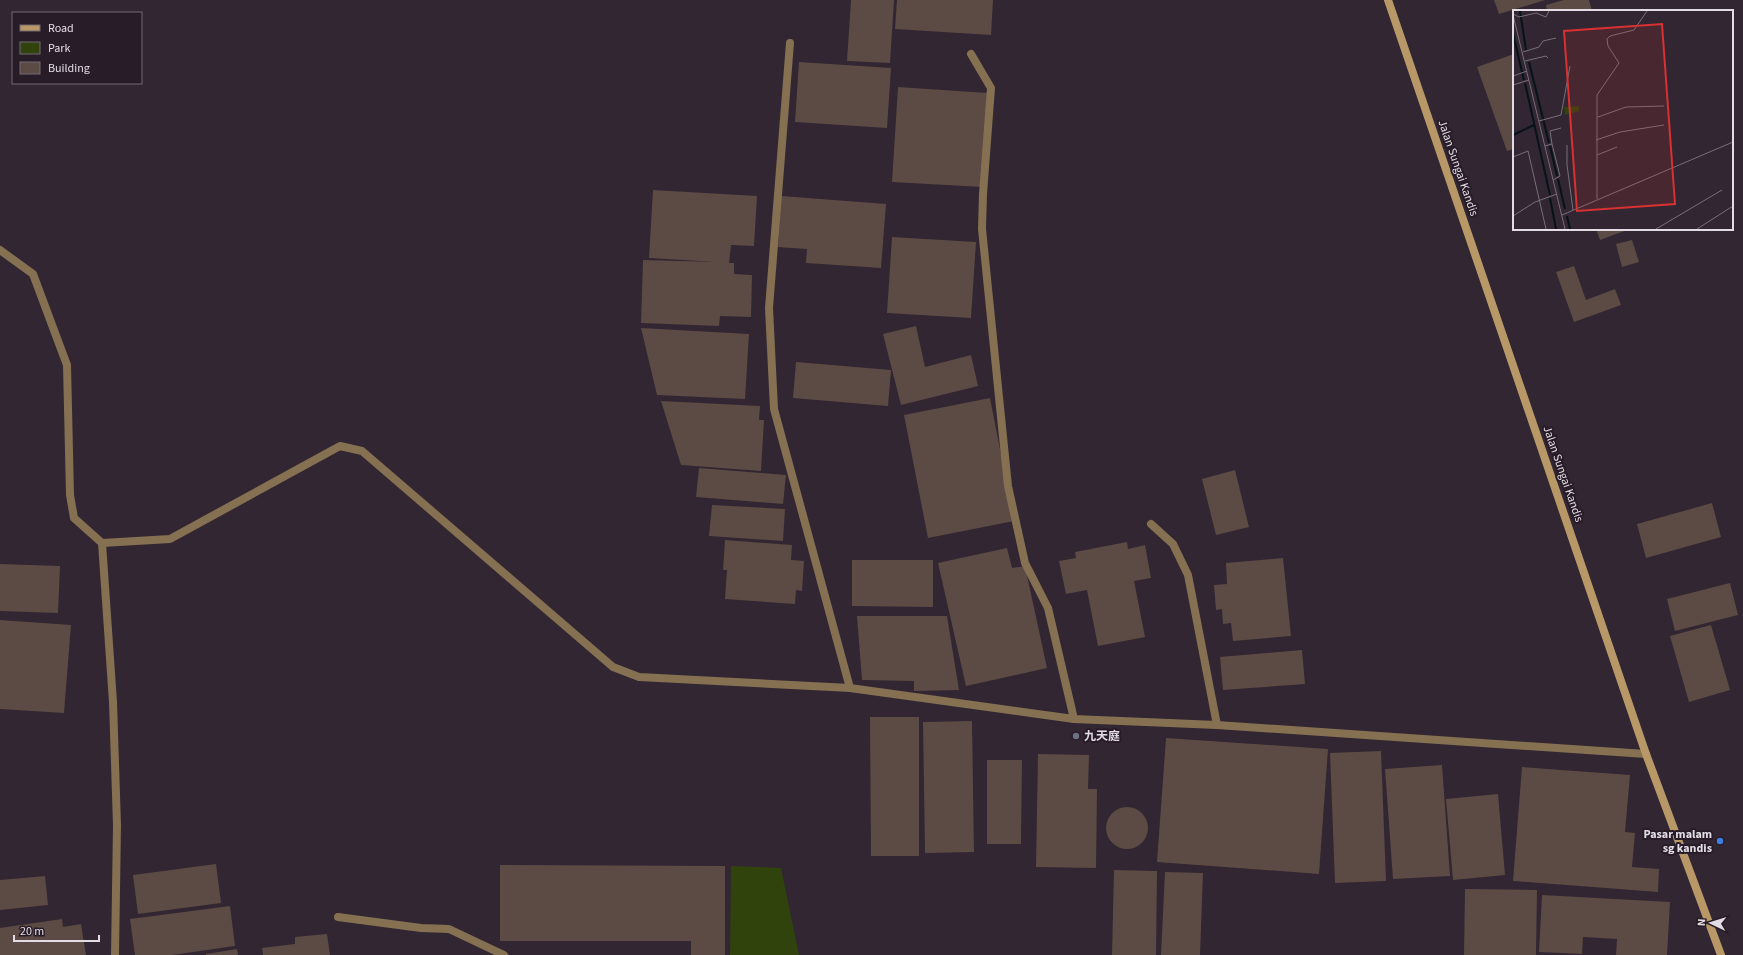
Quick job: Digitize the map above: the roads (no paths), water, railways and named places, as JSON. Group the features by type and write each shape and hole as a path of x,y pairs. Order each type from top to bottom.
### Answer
{"street":[{"name":"Jalan Sungai Kandis","path":"1388,0 1646,754 1721,955"},
{"path":"790,43 769,308 774,409 850,688"},
{"path":"970,54 991,88 983,194 982,229 1008,486 1025,563 1048,608 1074,719"},
{"path":"0,250 33,274 67,366 70,495 74,518 102,543 114,709 117,825 115,955"},
{"path":"102,543 170,539 340,446 362,451 613,667 639,677 850,688 1074,719 1217,724 1646,754"},
{"path":"1152,524 1173,544 1188,575 1217,724"},
{"path":"338,917 421,928 449,929 504,955"}],"place":[{"name":"九天庭","path":"1076,736"},
{"name":"Pasar malam sg kandis","path":"1720,841"}]}
